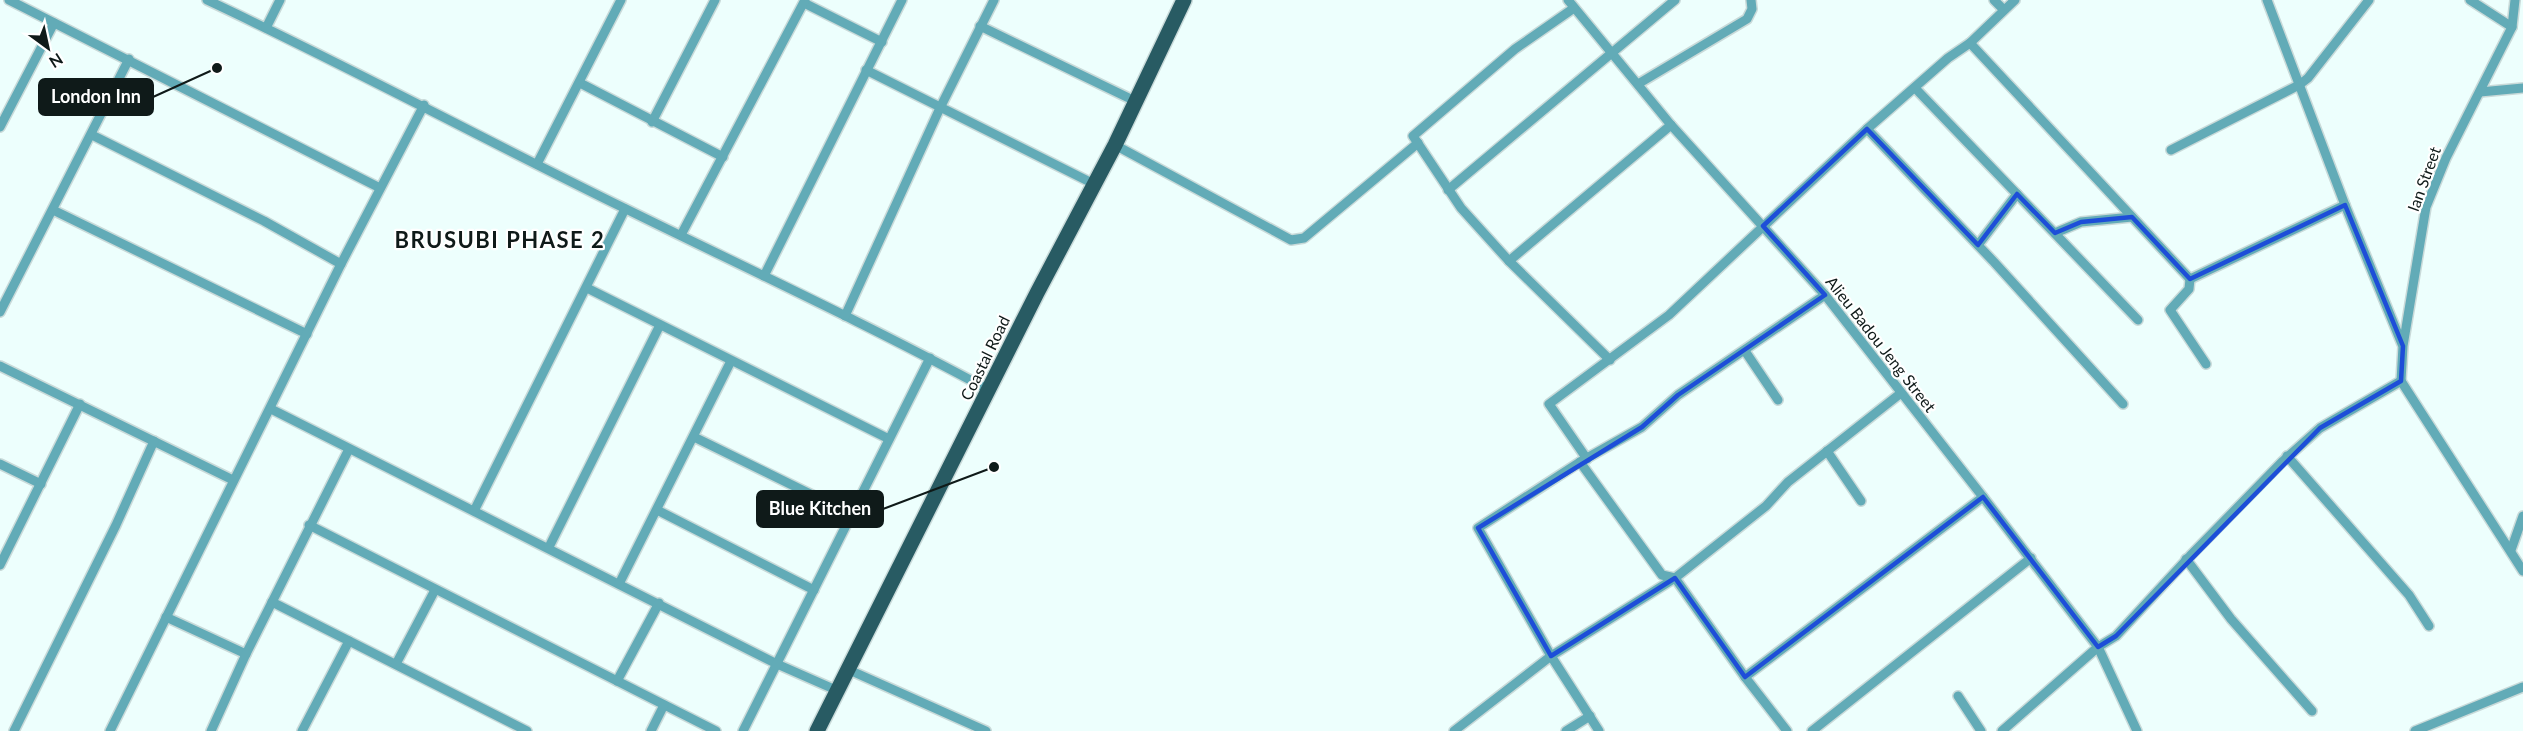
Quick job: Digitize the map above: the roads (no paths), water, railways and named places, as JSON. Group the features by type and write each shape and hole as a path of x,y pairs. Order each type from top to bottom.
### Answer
{"main road":[{"name":"Coastal Road","path":"817,731 1114,145 1184,0"}],"street":[{"path":"9,0 380,188"},
{"path":"207,0 424,105 626,209 930,358 989,390"},
{"path":"266,28 280,0"},
{"path":"537,164 621,0"},
{"path":"652,122 715,0"},
{"path":"764,276 902,0"},
{"path":"845,316 940,108 994,0"},
{"path":"1448,190 1675,0"},
{"path":"1638,84 1747,19 1752,9 1751,0"},
{"path":"1994,0 2003,9"},
{"path":"1787,731 1745,677 1675,578 1662,574 1583,461 1549,404 1669,315 1867,129 1970,43 2015,0"},
{"path":"2267,0 2345,205 2403,346"},
{"path":"2171,150 2299,85 2308,78 2369,0"},
{"path":"2470,0 2512,27"},
{"name":"Ian Street","path":"2401,381 2403,346 2426,207 2446,158 2512,27 2515,0"},
{"path":"681,235 804,2 882,42"},
{"path":"1571,4 1413,136 1448,190 1509,261 1610,360"},
{"name":"Alieu Badou Jeng Street","path":"1571,4 1671,125 1825,295 2031,558 2098,647 2137,731"},
{"path":"0,127 54,23"},
{"path":"980,26 1135,101"},
{"path":"1970,43 2190,279 2189,289 2170,310 2206,364"},
{"path":"0,312 129,59"},
{"path":"866,70 1094,184"},
{"path":"580,83 723,157"},
{"path":"1915,88 2138,320"},
{"path":"2480,92 2523,88"},
{"path":"110,731 341,264 424,105"},
{"path":"1509,261 1671,125"},
{"path":"1867,129 1978,245 2123,404"},
{"path":"92,135 264,221 341,264"},
{"path":"1114,145 1291,240 1298,240 1304,238 1418,143"},
{"path":"1978,245 2017,194"},
{"path":"2190,279 2345,205"},
{"path":"474,511 626,209"},
{"path":"53,210 307,334"},
{"path":"2055,233 2081,222 2132,217"},
{"path":"587,288 889,439"},
{"path":"1599,731 1551,656 1478,528 1583,461 1642,427 1678,395 1825,295"},
{"path":"549,547 660,325"},
{"path":"1745,351 1778,400"},
{"path":"743,731 930,358"},
{"path":"619,584 731,361"},
{"path":"0,366 233,480"},
{"path":"2002,731 2098,647 2116,636 2186,559 2288,456 2320,428 2401,381 2523,571"},
{"path":"1454,731 1551,656 1675,578 1766,506 1788,482 1902,393"},
{"path":"1,561 80,404"},
{"path":"271,409 549,547 777,664 836,690"},
{"path":"694,437 851,514"},
{"path":"14,731 116,525 154,441"},
{"path":"211,731 309,525 349,449"},
{"path":"1827,451 1861,501"},
{"path":"2288,456 2409,595 2429,626"},
{"path":"0,464 41,484"},
{"path":"1745,677 1983,497"},
{"path":"657,510 814,590"},
{"path":"2511,550 2523,516"},
{"path":"309,525 716,731"},
{"path":"1812,731 2031,558"},
{"path":"2186,559 2231,619 2312,711"},
{"path":"396,664 435,590"},
{"path":"272,602 527,731"},
{"path":"617,681 659,603"},
{"path":"166,617 246,654"},
{"path":"302,731 349,641"},
{"path":"847,669 975,729 986,731"},
{"path":"2415,731 2523,687"},
{"path":"1958,696 1981,731"},
{"path":"651,731 664,705"},
{"path":"1566,731 1590,716"}],"place":[{"name":"London Inn","path":"217,68"},
{"name":"Blue Kitchen","path":"994,467"}],"district":[{"name":"BRUSUBI PHASE 2","path":"500,240"}]}
